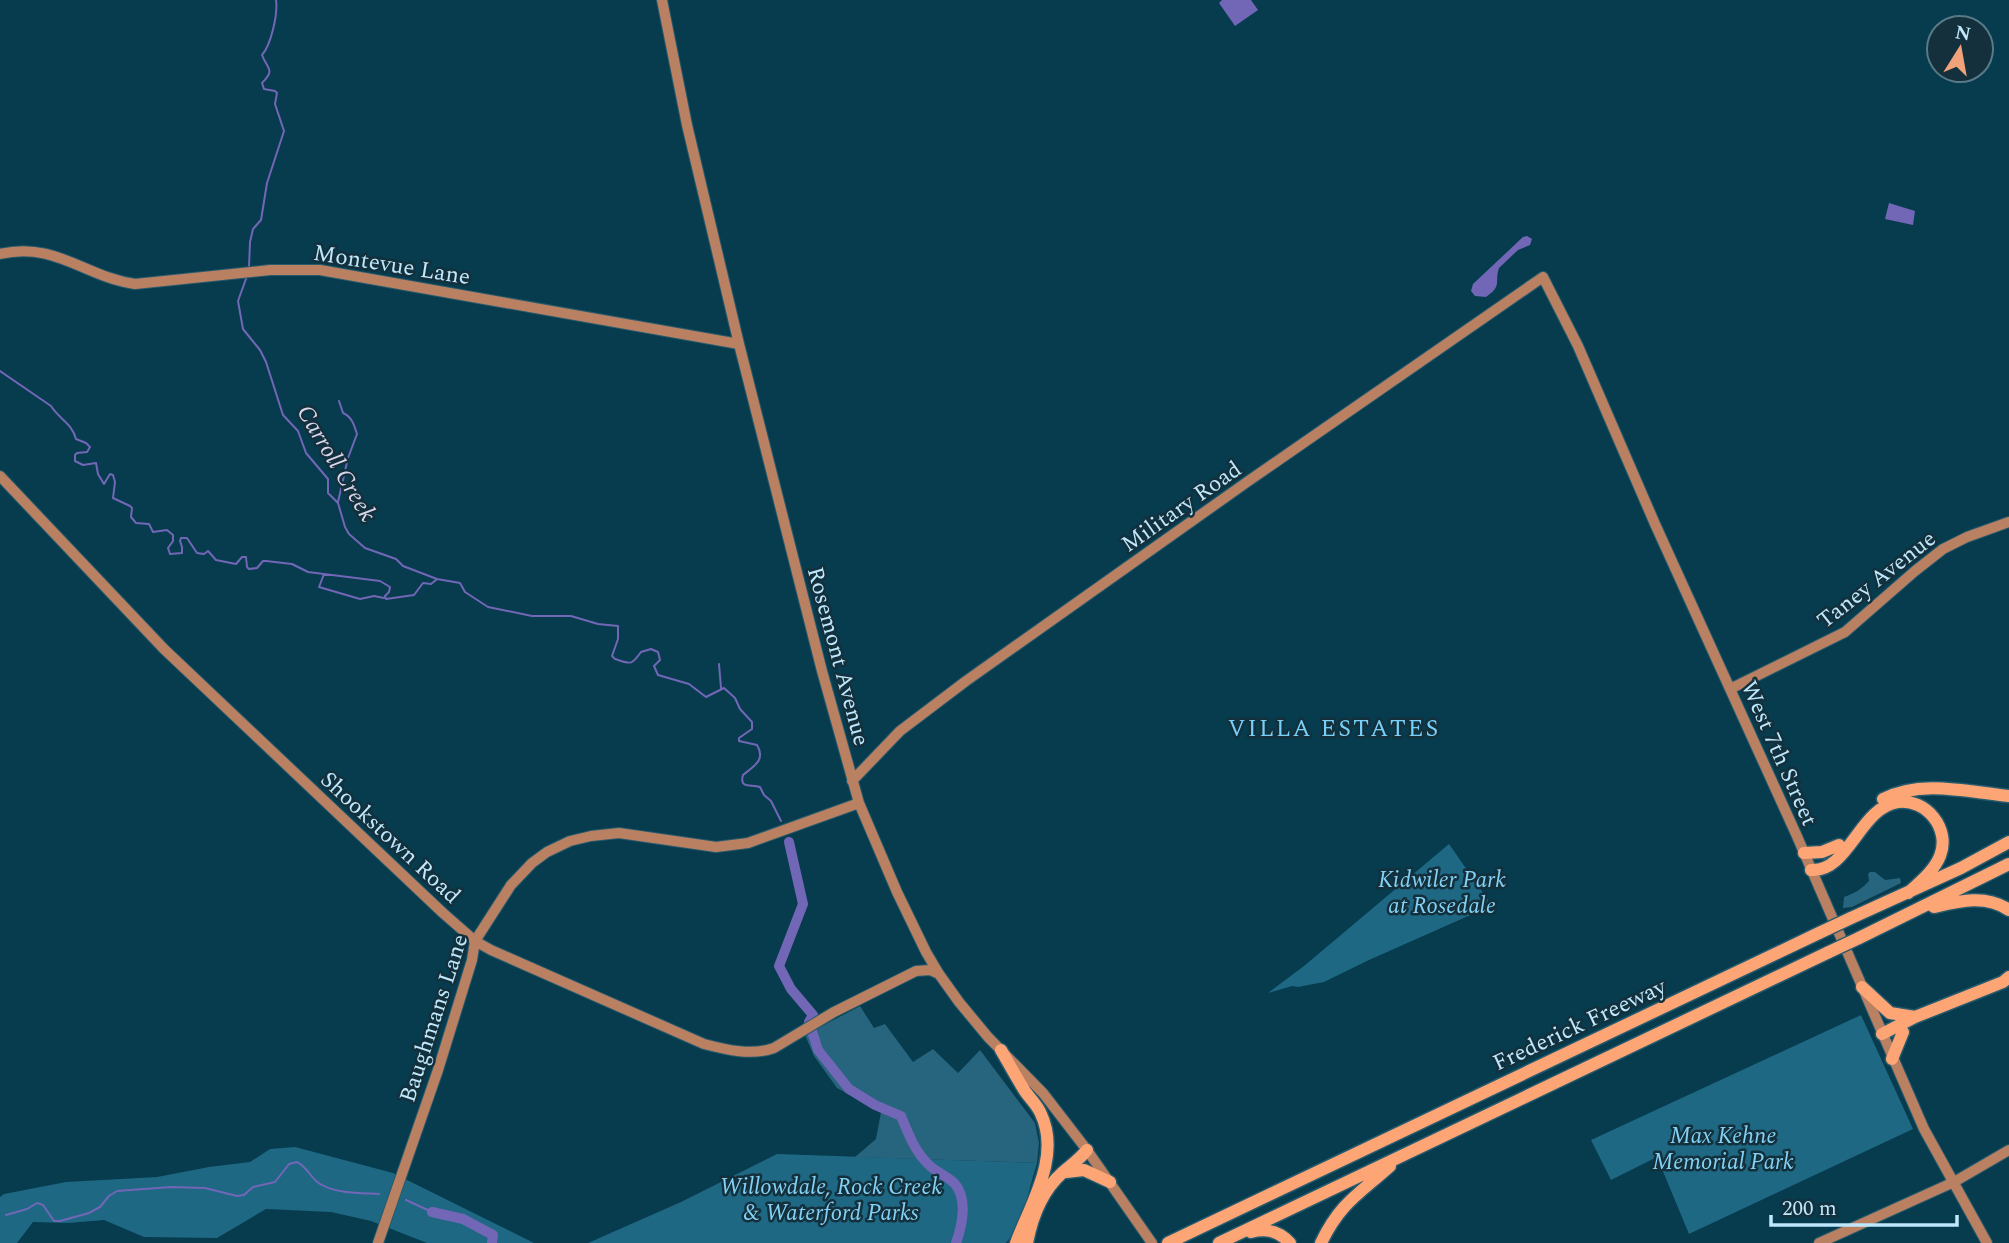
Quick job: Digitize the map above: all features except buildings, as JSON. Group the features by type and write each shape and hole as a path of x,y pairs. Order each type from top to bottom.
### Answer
{"highway":[{"path":"1811,870 1833,853 1877,802 1898,792 1944,788 2009,796"},
{"path":"1811,870 1820,870 1834,863 1875,813 1885,805 1899,801 1920,805 1939,825 1943,841 1936,864 1908,893"},
{"name":"Frederick Freeway","path":"1170,1242 1819,933 1961,869 2009,842"},
{"path":"1804,853 1822,852 1839,845"},
{"name":"Frederick Freeway","path":"1224,1240 1917,911 2009,864"},
{"path":"1917,911 1973,900 1996,903 2009,910"},
{"path":"1882,1034 1915,1017 2003,982 2009,977"},
{"path":"1862,987 1890,1013 1915,1017"},
{"path":"1882,1034 1890,1037 2009,987"},
{"path":"1892,1059 1903,1031"},
{"path":"1001,1050 1023,1089 1040,1110 1048,1131 1048,1156 1016,1243"},
{"path":"1034,1199 1053,1172 1087,1150"},
{"path":"1027,1243 1037,1208 1053,1182 1087,1150"},
{"path":"1321,1243 1345,1205 1401,1155"},
{"path":"1062,1173 1084,1170 1110,1182"},
{"path":"1224,1240 1269,1230 1283,1236 1290,1243"}],"street":[{"name":"Rosemont Avenue","path":"662,0 687,125 739,344 817,653 859,803 897,892 939,974 964,1008 1043,1093 1152,1243"},
{"name":"Montevue Lane","path":"0,254 43,252 121,282 135,284 293,269 341,272 739,344"},
{"name":"West 7th Street","path":"1544,277 1578,346 1924,1129 1987,1243"},
{"name":"Military Road","path":"852,781 900,731 966,681 1247,482 1544,277"},
{"name":"Shookstown Road","path":"0,476 164,649 220,704 475,941 503,956 704,1044 750,1052 764,1052 774,1048 834,1012 916,971"},
{"name":"Taney Avenue","path":"1730,689 1845,632 1943,549 2009,522"},
{"name":"Baughmans Lane","path":"378,1243 465,984 475,941 511,885 525,870 547,852 570,841 591,836 618,833 716,847 737,845 785,831 859,803"},
{"path":"916,971 925,959 926,952"},
{"path":"916,971 930,970 939,974"},
{"path":"1819,1243 1954,1182 2009,1150"}],"green space":[{"name":"Kidwiler Park at Rosedale","path":"1449,844 1488,900 1484,909 1324,982 1292,986 1268,993 1304,966"},
{"name":"Max Kehne Memorial Park","path":"1861,1015 1913,1129 1689,1234 1657,1157 1611,1180 1591,1140"},
{"path":"295,1147 393,1173 534,1243 427,1243 371,1221 331,1212 266,1209 217,1238 144,1237 104,1220 33,1222 17,1243 0,1243 0,1197 4,1194 66,1182 157,1177 250,1162 270,1149"},
{"name":"Willowdale, Rock Creek & Waterford Parks","path":"777,1154 1037,1163 1019,1226 1006,1243 588,1243 681,1202"}],"shaded area":[{"path":"1222,0 1251,0 1258,10 1235,26 1219,3"},
{"path":"1889,203 1915,211 1913,225 1885,219"},
{"path":"1527,236 1532,239 1530,245 1518,250 1499,268 1494,290 1486,297 1475,296 1471,291 1473,284"},
{"path":"1870,872 1875,872 1885,880 1900,878 1901,883 1852,907 1843,908 1844,897 1866,884"},
{"path":"860,1006 874,1028 885,1024 913,1062 933,1049 958,1073 980,1050 1035,1123 1039,1143 1037,1163 855,1157 876,1139 881,1112 837,1088 814,1056 805,1035"}],"waterway":[{"name":"Carroll Creek","path":"249,267 253,229 261,220 267,183 284,131 275,104 277,93 264,89 262,83 269,75 262,55 273,29 276,0"},
{"name":"Carroll Creek","path":"247,276 238,301 243,329 266,362 283,415 298,431 306,453 328,479 328,493 338,503 349,534 365,548 396,559 403,566 437,579 460,583 465,592 488,607 532,616 571,616 598,624 618,626 618,639 612,656 615,659 630,663 641,652 651,649 658,652 660,660 654,666 658,675 689,684 706,697 724,688 735,698 740,709 752,722 752,729 739,738 739,741 757,745 759,750 759,759 755,766 743,775 743,782 760,787 781,821"},
{"path":"0,371 51,406 72,429 76,439 90,447 87,452 77,453 75,461 83,465 96,463 104,484 110,474 113,475 113,498 132,508 131,517 136,523 149,524 153,532 167,530 173,535 173,541 168,548 170,554 182,553 180,541 181,538 187,538 197,553 204,554 208,551 216,560 236,564 242,557 246,557 249,569 257,568 266,561 292,564 308,572 380,581 390,587 386,599 414,595 423,583 431,584 436,580"},
{"path":"338,502 348,458 357,434 351,419 343,413 339,401"},
{"path":"324,574 319,587 360,599 374,596 384,598"},
{"path":"719,664 721,688"},
{"name":"Carroll Creek","path":"789,842 803,904 779,966 791,989 813,1015 809,1022 818,1050 849,1089 875,1105 901,1116 923,1159 952,1181 959,1190 963,1213 956,1243"},
{"path":"6,1215 37,1203 43,1205 54,1221 60,1221 89,1213 117,1191 171,1187 205,1188 237,1196 244,1195 253,1187 275,1182 289,1164 297,1162 318,1183 328,1188 379,1194"},
{"path":"406,1200 432,1212"},
{"path":"432,1212 463,1219 493,1235 492,1243"}],"district":[{"name":"VILLA ESTATES","path":"1334,728"}]}
